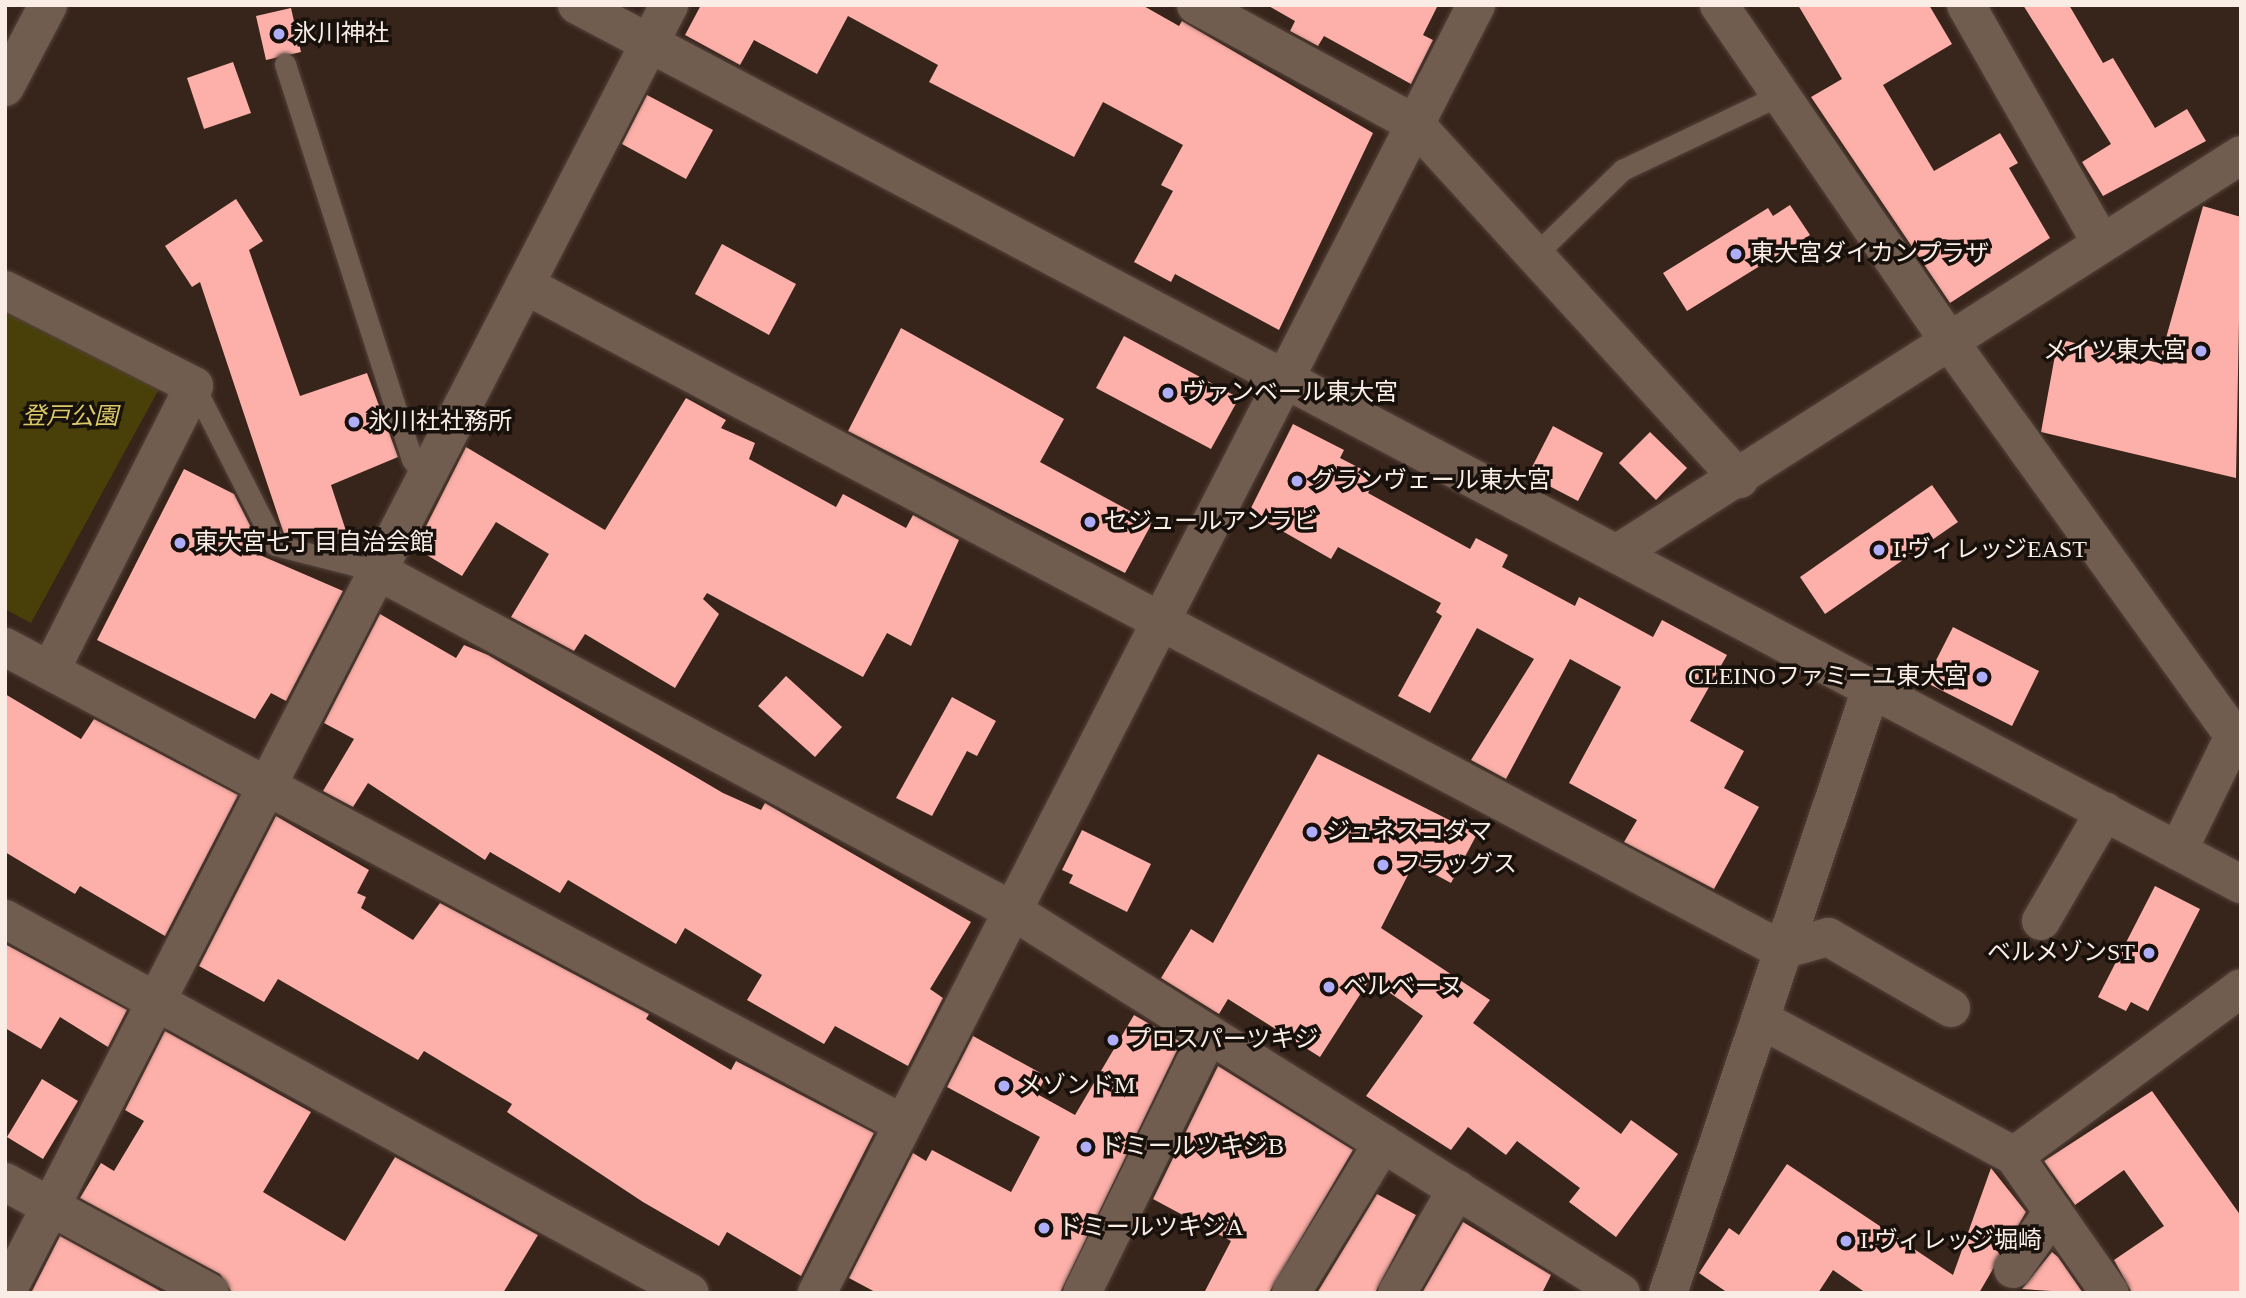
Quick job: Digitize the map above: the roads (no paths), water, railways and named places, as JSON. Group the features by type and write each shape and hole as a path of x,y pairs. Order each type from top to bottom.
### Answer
{"street":[{"path":"5,87 48,5"},
{"path":"577,5 1872,686 2241,884"},
{"path":"6,1293 669,5"},
{"path":"1196,5 1415,124 1740,479"},
{"path":"817,1293 1476,5"},
{"path":"1719,5 1949,341 2234,736 2178,851"},
{"path":"1966,5 2100,241"},
{"path":"1618,553 1740,479 2100,241 2241,155"},
{"path":"525,285 1782,950 1828,937 1951,1008"},
{"path":"5,290 194,386 50,671"},
{"path":"378,571 1013,911 1621,1293"},
{"path":"5,647 903,1124"},
{"path":"1668,1293 1872,686"},
{"path":"2041,921 2105,811"},
{"path":"5,919 690,1293"},
{"path":"2014,1156 2241,988"},
{"path":"1760,1019 2014,1156 2110,1293"},
{"path":"1082,1293 1209,1034"},
{"path":"1291,1293 1383,1143"},
{"path":"5,1182 210,1293"},
{"path":"1397,1293 1457,1189"},
{"path":"2013,1269 2053,1212"}],"lane":[{"path":"285,64 412,458 426,478"},
{"path":"1535,255 1622,170 1780,95"},
{"path":"194,386 275,545 378,571"}],"place":[{"name":"氷川神社","path":"279,34"},
{"name":"東大宮ダイカンプラザ","path":"1736,254"},
{"name":"メイツ東大宮","path":"2201,351"},
{"name":"ヴァンベール東大宮","path":"1168,393"},
{"name":"氷川社社務所","path":"354,422"},
{"name":"グランヴェール東大宮","path":"1297,481"},
{"name":"セジュールアンラビ","path":"1090,522"},
{"name":"東大宮七丁目自治会館","path":"180,543"},
{"name":"I.ヴィレッジEAST","path":"1879,550"},
{"name":"CLEINOファミーユ東大宮","path":"1982,677"},
{"name":"ジュネスコダマ","path":"1312,832"},
{"name":"フラッグス","path":"1383,865"},
{"name":"ベルメゾンST","path":"2149,953"},
{"name":"ベルベーヌ","path":"1329,987"},
{"name":"プロスパーツキジ","path":"1113,1040"},
{"name":"メゾンドM","path":"1004,1086"},
{"name":"ドミールツキジB","path":"1086,1147"},
{"name":"ドミールツキジA","path":"1044,1228"},
{"name":"I.ヴィレッジ堀崎","path":"1846,1241"}],"park label":[{"name":"登戸公園","path":"70,417"}]}
